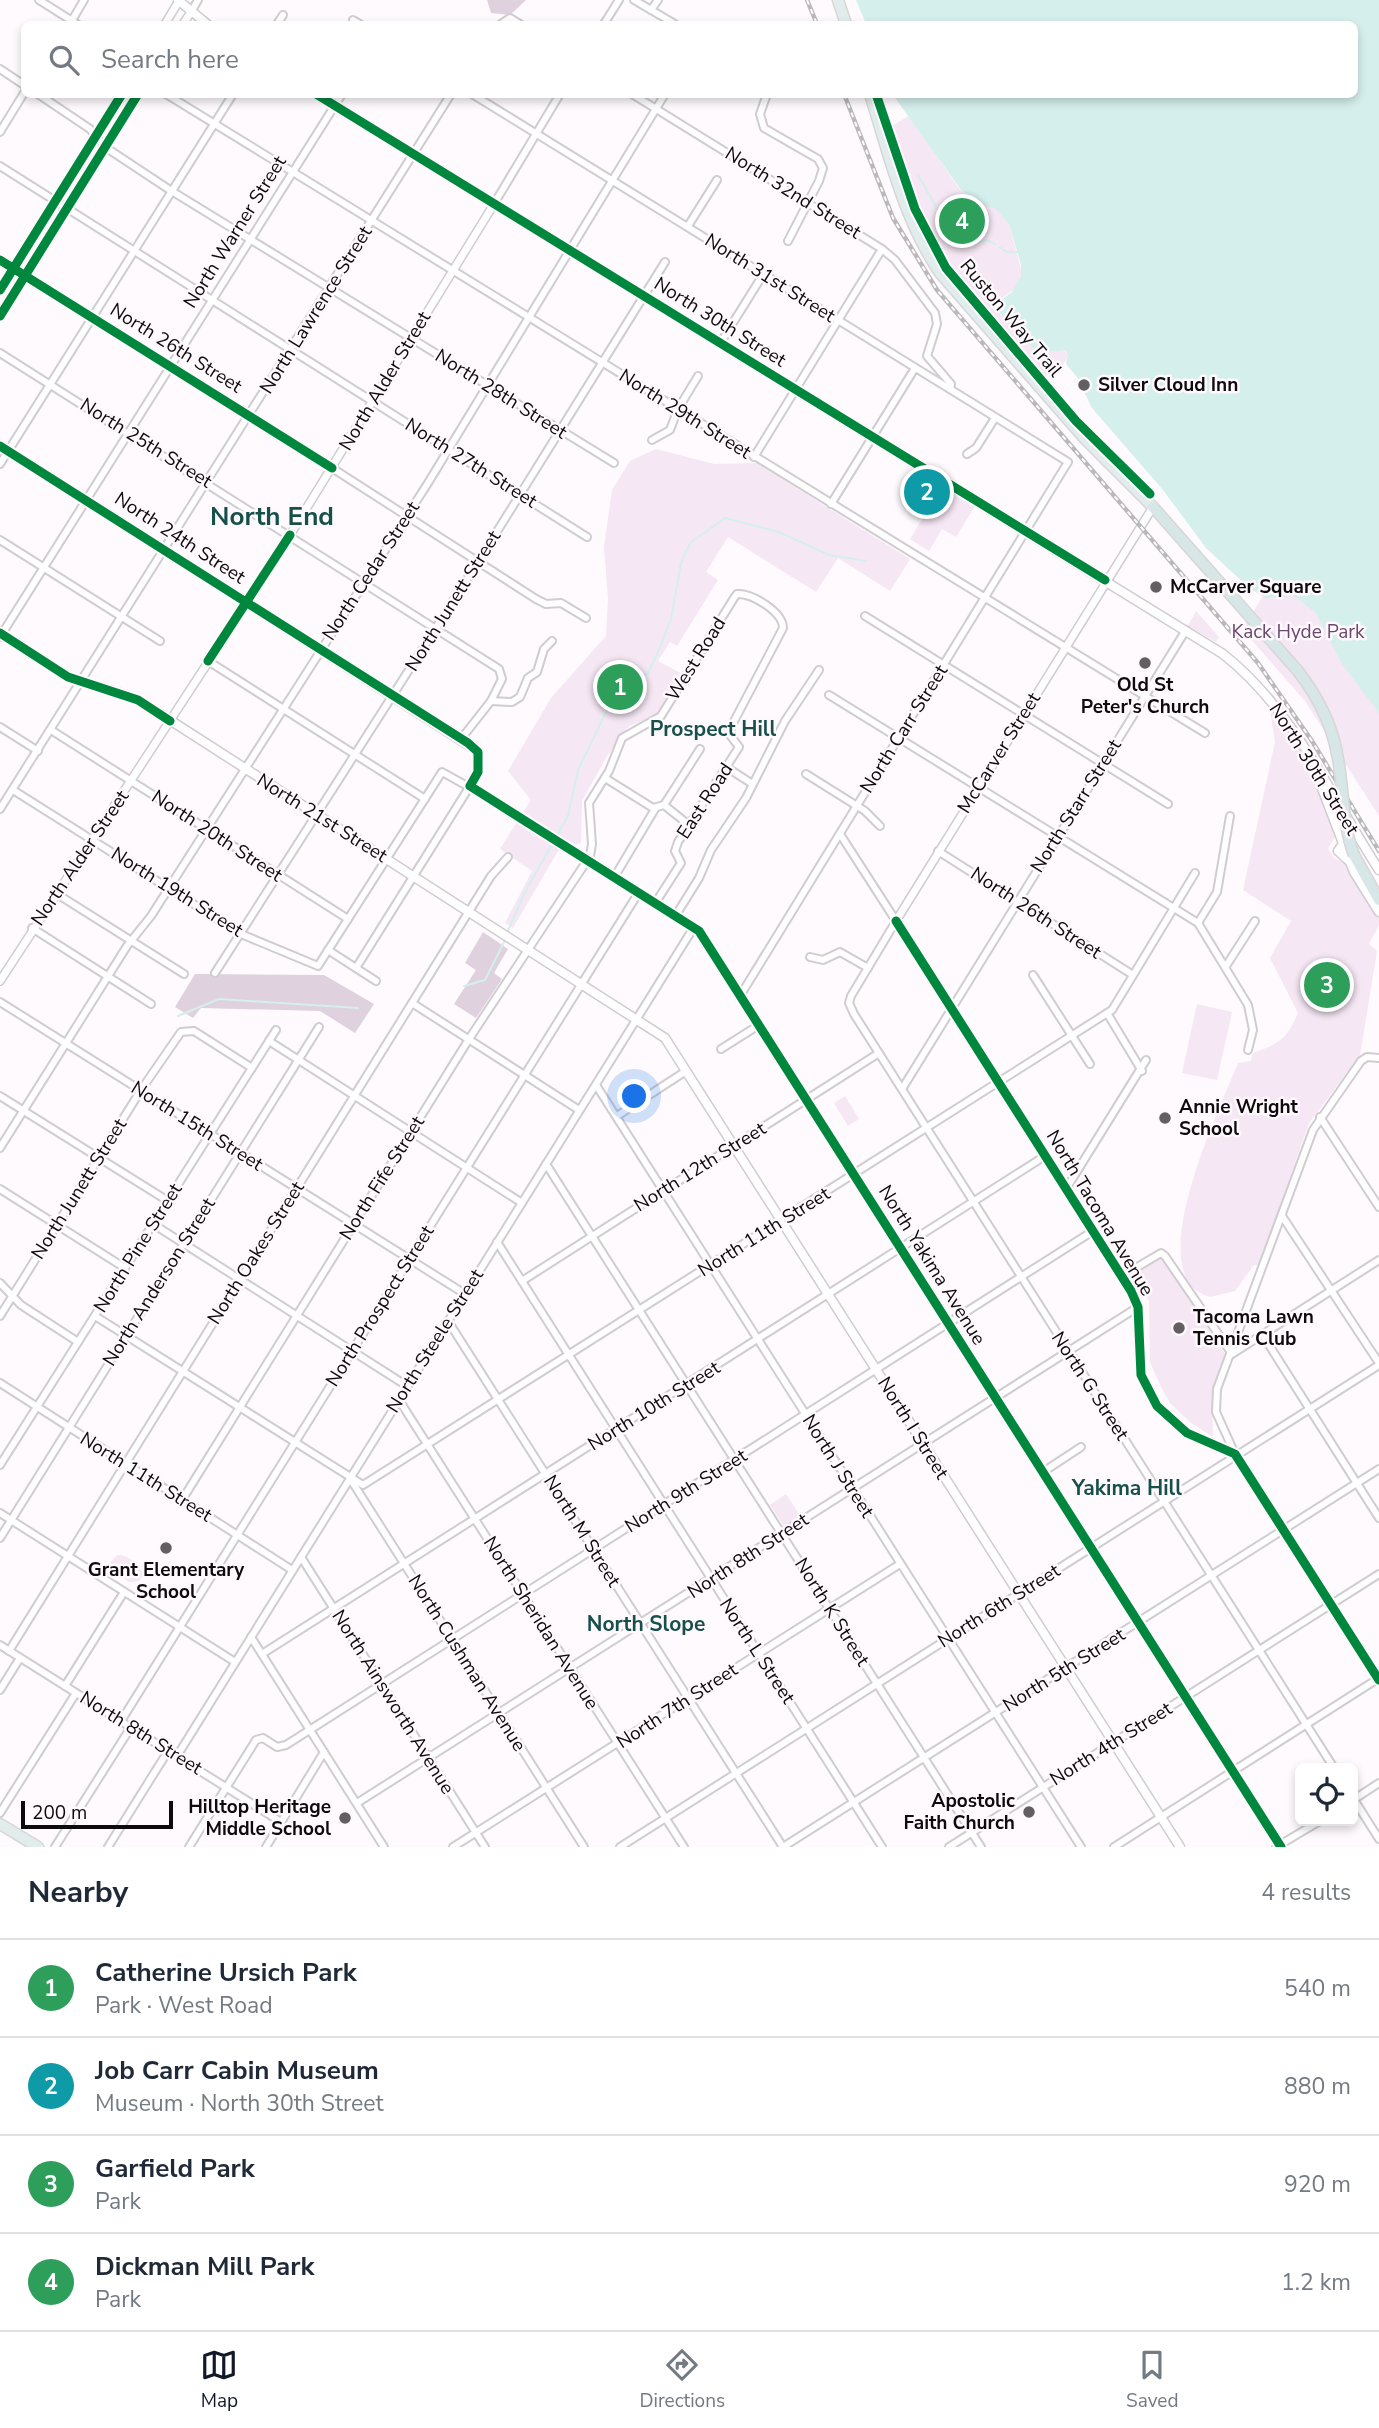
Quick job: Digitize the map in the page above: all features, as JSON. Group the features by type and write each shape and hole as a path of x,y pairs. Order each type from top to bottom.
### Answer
{"highway":[{"path":"1153,507 1298,671 1317,698 1338,755 1351,858 1379,900"}],"main road":[{"path":"179,0 203,21"},
{"path":"838,0 845,21"},
{"name":"North 30th Street","path":"322,98 1223,654 1257,685 1286,719 1379,871"},
{"path":"871,98 906,207 922,245 940,273 1085,439 1153,507"},
{"name":"North 21st Street","path":"0,635 81,683 138,700 637,1018"},
{"path":"1312,760 1342,843"},
{"path":"1379,871 1355,838 1349,837 1342,843 1338,853 1351,858 1359,883 1379,912"},
{"name":"North I Street","path":"637,1018 663,1037 686,1071 1180,1847"},
{"path":"0,1824 38,1847"}],"street":[{"path":"38,0 69,21"},
{"path":"73,21 84,0"},
{"path":"167,21 179,0"},
{"path":"185,21 198,0"},
{"path":"606,21 619,0"},
{"path":"635,0 670,21"},
{"path":"651,9 658,0"},
{"path":"279,21 283,15"},
{"path":"0,69 21,83"},
{"path":"0,132 21,98"},
{"name":"North 28th Street","path":"44,98 96,135 105,146 170,190 614,463"},
{"path":"0,290 119,98"},
{"path":"0,316 135,98"},
{"name":"North 29th Street","path":"172,98 1205,733"},
{"path":"0,464 170,190 230,98"},
{"name":"North Warner Street","path":"0,635 340,98"},
{"name":"North Lawrence Street","path":"0,809 449,98"},
{"name":"North 31st Street","path":"478,98 1068,463"},
{"name":"North Alder Street","path":"0,981 32,928 94,841 290,535 558,98"},
{"name":"North 32nd Street","path":"638,98 882,248 895,260 935,313 937,324 927,356 951,384 950,389"},
{"name":"North Cedar Street","path":"0,1148 107,977 169,888 365,583 663,98"},
{"path":"765,98 760,109 761,123 769,131 818,159 823,168 788,241"},
{"name":"North 27th Street","path":"0,166 134,248 587,537"},
{"path":"688,226 717,180"},
{"path":"754,457 838,320 849,307 882,248"},
{"name":"North 26th Street","path":"0,260 542,603 561,603 586,618"},
{"name":"North Junett Street","path":"215,973 478,562 665,262"},
{"path":"721,342 764,273"},
{"name":"North 25th Street","path":"0,352 502,672 502,679 491,701"},
{"path":"831,504 915,368"},
{"path":"652,440 670,430 678,409 698,376"},
{"path":"967,454 976,448 995,418"},
{"name":"North 24th Street","path":"0,446 476,749 479,756 478,772 470,786"},
{"name":"North Carr Street","path":"740,996 1068,463"},
{"name":"McCarver Street","path":"849,1003 978,787 1153,507"},
{"path":"0,540 160,641"},
{"name":"East Road","path":"656,902 681,863 675,849 739,745 730,736 730,727 783,625 779,616 762,604 745,594 737,594"},
{"name":"West Road","path":"588,859 592,844 589,803 605,778 622,738 628,732 661,716 737,594"},
{"path":"864,616 1168,804"},
{"name":"North Starr Street","path":"902,1090 1016,901 1186,630"},
{"path":"461,739 491,701 509,702 520,696 528,678 537,672 544,649 552,641"},
{"path":"208,661 425,799"},
{"path":"676,915 785,720 819,670"},
{"path":"829,695 1198,923 1250,1010 1253,1030 1248,1050"},
{"path":"0,727 38,751"},
{"name":"North 20th Street","path":"51,730 348,919"},
{"path":"615,876 655,809 664,805 700,748"},
{"path":"726,767 751,783"},
{"path":"376,981 328,950 385,857 442,772 514,812"},
{"path":"806,774 857,806 880,826"},
{"path":"605,778 655,809"},
{"path":"356,968 470,786"},
{"name":"North 19th Street","path":"13,790 240,934 318,966 328,950"},
{"path":"664,805 689,825"},
{"path":"1198,923 1217,892 1230,816"},
{"name":"North Tacoma Avenue","path":"840,834 1122,1276 1138,1307 1141,1375 1157,1406 1187,1433 1236,1454"},
{"name":"North 26th Street","path":"939,851 1133,975"},
{"name":"North Oakes Street","path":"9,1651 491,876 508,857"},
{"name":"North Yakima Avenue","path":"588,859 694,927 807,1100 1279,1846"},
{"name":"North Fife Street","path":"181,1500 469,1039 588,859"},
{"name":"North 11th Street","path":"350,1479 363,1485 369,1482 1107,1013 1195,873"},
{"name":"North Prospect Street","path":"121,1721 639,892"},
{"path":"57,894 184,974"},
{"path":"1226,966 1255,921"},
{"name":"North Steele Street","path":"177,1756 694,927"},
{"path":"32,928 151,1004"},
{"path":"810,957 822,960 838,951 868,968"},
{"path":"1033,975 1090,1064"},
{"name":"North 15th Street","path":"0,1002 465,1294"},
{"path":"412,1003 579,1111"},
{"name":"North G Street","path":"849,1003 1331,1763"},
{"path":"1107,1013 1142,1071"},
{"path":"722,1049 759,1025"},
{"name":"North Anderson Street","path":"0,1538 319,1027"},
{"name":"North Junett Street","path":"0,1316 141,1090 184,1030 194,1031 252,1068"},
{"name":"North Pine Street","path":"0,1465 276,1030"},
{"path":"269,1041 522,1203"},
{"name":"North 12th Street","path":"522,1281 879,1054"},
{"path":"1114,1847 1379,1679 1236,1454 1214,1406 1217,1389 1320,1117 1361,1061 1373,1056 1379,1058"},
{"path":"1066,1189 1142,1071 1146,1060"},
{"path":"617,1115 686,1071"},
{"name":"North J Street","path":"596,1085 1081,1847"},
{"path":"0,1096 168,1201"},
{"path":"1320,1117 1379,1207"},
{"name":"North 10th Street","path":"262,1654 1045,1156"},
{"name":"North K Street","path":"546,1164 981,1847"},
{"path":"0,1189 125,1268"},
{"path":"1282,1216 1379,1364"},
{"path":"153,1224 407,1387"},
{"name":"North 9th Street","path":"226,1787 256,1740 263,1738 277,1747 311,1729 1093,1231"},
{"name":"North L Street","path":"497,1242 882,1847"},
{"path":"1122,1276 1161,1254 1165,1256 1231,1353"},
{"path":"1231,1353 1379,1259"},
{"path":"0,1283 21,1305 78,1342"},
{"name":"North 8th Street","path":"357,1803 1138,1307"},
{"path":"95,1316 350,1479"},
{"name":"North M Street","path":"448,1321 783,1847"},
{"path":"1262,1334 1379,1518"},
{"name":"North 6th Street","path":"620,1847 1379,1364"},
{"name":"North 11th Street","path":"0,1383 292,1570"},
{"name":"North Sheridan Avenue","path":"399,1399 684,1847"},
{"path":"1043,1472 1081,1447"},
{"name":"North 5th Street","path":"783,1847 1379,1469"},
{"name":"North Cushman Avenue","path":"350,1479 584,1847"},
{"path":"0,1513 235,1662"},
{"name":"North Ainsworth Avenue","path":"301,1557 485,1847"},
{"name":"North 7th Street","path":"453,1847 900,1564"},
{"name":"North 4th Street","path":"949,1847 1379,1574"},
{"path":"65,1686 124,1592"},
{"path":"251,1637 384,1847"},
{"name":"North 8th Street","path":"0,1645 281,1822"},
{"path":"0,1690 20,1658"},
{"path":"0,1814 76,1693"},
{"path":"55,1847 131,1727"},
{"path":"108,1847 168,1751"},
{"path":"266,1847 324,1752"},
{"path":"1358,1796 1379,1783"},
{"path":"189,1847 226,1787"},
{"path":"1358,1807 1379,1839"},
{"path":"1279,1846 1312,1826"}],"green space":[{"path":"909,116 960,190 973,201 995,207 1009,224 1022,273 1015,289 998,300 995,307 1019,336 1042,353 1064,350 1068,354 1060,368 1038,381 932,252 910,205 886,129"},
{"path":"656,449 714,464 756,463 910,559 890,591 838,558 816,592 728,537 706,572 718,580 677,646 670,642 658,661 686,676 663,713 629,726 607,756 582,801 581,843 558,851 513,928 505,923 532,871 500,849 531,800 508,771 551,698 606,636 608,598 604,547 612,490 630,461"},
{"path":"927,476 975,506 956,537 942,529 929,551 910,539 924,516 908,506"},
{"name":"Kack Hyde Park","path":"1292,551 1379,689 1379,816 1305,701 1242,629"},
{"path":"1196,611 1219,637 1216,642 1188,626"},
{"path":"1269,704 1310,761 1337,834 1328,848 1334,858 1347,864 1379,914 1379,925 1369,944 1377,951 1360,1055 1309,1123 1259,1265 1254,1265 1235,1291 1210,1297 1190,1283 1181,1259 1182,1226 1190,1189 1202,1151 1238,1063 1251,1061 1253,1053 1282,1039 1298,1013 1270,958 1291,921 1243,890 1275,742"},
{"path":"1197,1004 1232,1012 1217,1080 1182,1073"},
{"path":"845,1096 859,1119 848,1126 834,1103"},
{"name":"Tacoma Lawn Tennis Club","path":"1162,1255 1226,1356 1212,1401 1213,1437 1190,1422 1170,1403 1150,1362 1149,1301 1133,1273"},
{"path":"786,1494 801,1517 785,1528 770,1505"},
{"path":"117,1555 129,1558 137,1564 143,1575 139,1581 129,1582 112,1571 111,1562"}],"shaded area":[{"path":"487,0 526,0 510,15 491,13"},
{"path":"856,0 1379,0 1379,713 1342,664 1316,613 1294,596 1265,598 1248,587 1206,548 1163,490 1092,408 1077,377 1066,364 1068,354 1065,350 1042,353 1036,351 1006,322 995,304 1012,292 1021,276 1021,265 1009,224 995,208 976,203 961,190 895,98 1358,98 1358,21 865,21"},
{"path":"483,932 508,949 494,973 502,979 476,1018 454,1004 476,970 465,963"},
{"path":"195,974 324,975 374,1004 355,1033 320,1011 201,1008 193,1018 175,1007"}],"waterway":[{"path":"918,175 951,233 974,244 986,240 995,244"},
{"path":"999,247 1007,252 1017,252"},
{"path":"507,933 525,892 568,816 578,770 606,712 622,687 648,673 659,650 671,619 681,563 690,543 725,518 779,532 829,555 866,561"},
{"path":"464,986 485,980 506,938"},
{"path":"178,1016 219,999 358,1008"}],"railway":[{"path":"807,0 816,21"},
{"path":"846,98 893,218 937,290 1258,663 1312,741 1379,851"}],"cycle path":[{"path":"0,290 120,98"},
{"path":"0,316 136,98"},
{"path":"322,98 1105,580"},
{"name":"Ruston Way Trail","path":"877,98 915,209 946,268 1076,421 1150,494"},
{"path":"0,260 332,468"},
{"path":"0,446 468,743 478,752 478,772 470,786 699,931 1281,1847"},
{"path":"208,661 290,535"},
{"path":"0,633 68,677 138,700 170,721"},
{"path":"896,921 1131,1291 1138,1307 1141,1375 1157,1406 1187,1433 1235,1454 1379,1680"}],"place":[{"name":"Dickman Mill Park","path":"962,221"},
{"name":"Silver Cloud Inn","path":"1084,385"},
{"name":"Job Carr Cabin Museum","path":"927,492"},
{"name":"McCarver Square","path":"1156,587"},
{"name":"Old St Peter's Church","path":"1145,663"},
{"name":"Catherine Ursich Park","path":"620,687"},
{"name":"Garfield Park","path":"1327,985"},
{"name":"Annie Wright School","path":"1165,1118"},
{"name":"Tacoma Lawn Tennis Club","path":"1179,1328"},
{"name":"Grant Elementary School","path":"166,1548"},
{"name":"Apostolic Faith Church","path":"1029,1812"},
{"name":"Hilltop Heritage Middle School","path":"345,1818"}],"district":[{"name":"North End","path":"272,516"},
{"name":"Prospect Hill","path":"713,729"},
{"name":"Yakima Hill","path":"1127,1488"},
{"name":"North Slope","path":"646,1624"}]}
